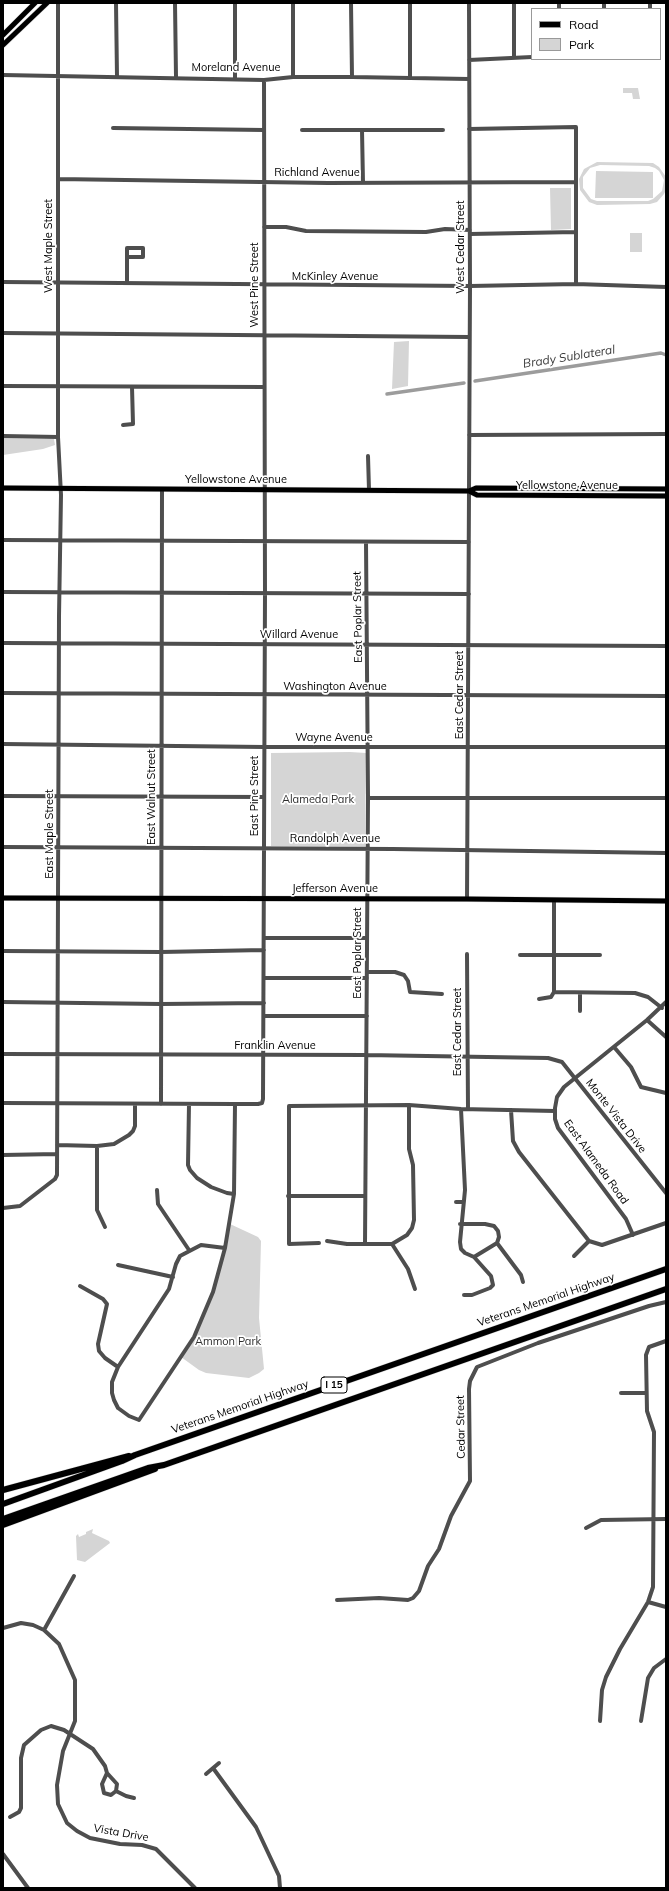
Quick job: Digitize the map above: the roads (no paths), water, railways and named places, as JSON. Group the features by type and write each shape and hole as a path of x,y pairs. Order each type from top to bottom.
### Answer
{"highway":[{"name":"Veterans Memorial Highway","path":"3,1504 122,1461 134,1455 666,1269"},
{"name":"I 15","path":"3,1519 148,1468 164,1465 666,1289"},
{"path":"3,1490 120,1457 134,1455"},
{"path":"3,1525 148,1473 164,1465"}],"main road":[{"path":"3,35 35,3"},
{"path":"3,45 47,3"},
{"name":"Yellowstone Avenue","path":"3,488 265,490 469,490 476,488 666,489"},
{"name":"Yellowstone Avenue","path":"469,490 477,495 666,496"},
{"name":"Jefferson Avenue","path":"3,898 666,901"}],"street":[{"name":"West Maple Street","path":"58,3 58,437 61,488"},
{"path":"116,3 117,77"},
{"path":"175,3 176,77"},
{"path":"235,3 235,79"},
{"path":"293,3 293,77"},
{"path":"352,3 352,77"},
{"path":"410,3 410,78"},
{"name":"West Cedar Street","path":"469,3 469,490"},
{"path":"514,3 514,57"},
{"path":"469,60 531,57"},
{"name":"Moreland Avenue","path":"3,75 176,77 264,80 293,77 469,79"},
{"name":"West Pine Street","path":"264,80 265,490"},
{"path":"113,128 264,130"},
{"path":"469,129 576,128 576,284"},
{"path":"302,130 443,130"},
{"path":"362,130 363,183"},
{"name":"Richland Avenue","path":"58,179 363,183 575,182"},
{"path":"264,227 306,231 426,232 445,229 470,232 576,232"},
{"path":"127,257 143,257 143,248 127,248 127,257 127,283"},
{"name":"McKinley Avenue","path":"3,282 470,286 576,284 666,287"},
{"path":"3,333 470,337"},
{"path":"3,386 264,387"},
{"path":"123,425 133,424 132,387"},
{"path":"469,435 666,434"},
{"path":"3,436 58,437"},
{"path":"368,456 369,490"},
{"name":"East Maple Street","path":"3,1208 20,1206 55,1179 58,1104 59,592 61,488"},
{"name":"East Walnut Street","path":"161,1104 162,489"},
{"name":"East Pine Street","path":"235,1104 262,1102 264,1016 265,490"},
{"name":"East Cedar Street","path":"467,899 469,798 469,490"},
{"path":"3,540 469,542"},
{"name":"East Poplar Street","path":"365,1244 368,798 368,644 366,542"},
{"path":"3,592 469,594"},
{"name":"Willard Avenue","path":"3,643 666,646"},
{"name":"Washington Avenue","path":"3,693 368,696 666,696"},
{"name":"Wayne Avenue","path":"3,744 264,747 666,747"},
{"path":"3,796 264,796"},
{"path":"368,798 666,798"},
{"name":"Randolph Avenue","path":"3,848 264,848 666,852"},
{"path":"538,999 550,997 554,992 554,900"},
{"path":"264,938 366,938"},
{"path":"3,951 161,952 264,950"},
{"name":"East Cedar Street","path":"466,954 466,1056 468,1109"},
{"path":"520,955 600,955"},
{"path":"367,972 395,972 404,975 408,981 410,992 442,994"},
{"path":"264,978 366,978"},
{"path":"554,992 635,993 648,997 662,1008"},
{"path":"580,993 580,1011"},
{"path":"3,1002 162,1004 264,1003"},
{"name":"East Alameda Road","path":"634,1235 626,1219 558,1128 555,1111 557,1097 564,1087 662,1008 666,1002"},
{"path":"264,1016 367,1016"},
{"path":"647,1020 666,1037"},
{"path":"614,1047 631,1067 642,1087 666,1093"},
{"name":"Franklin Avenue","path":"3,1054 366,1055 547,1058"},
{"name":"Monte Vista Drive","path":"547,1058 562,1062 666,1193"},
{"path":"3,1103 235,1104 234,1194 225,1248 213,1292 194,1337 139,1420 118,1408 112,1393 112,1382 118,1367 169,1289 176,1264 180,1256 201,1245 225,1248"},
{"path":"57,1145 97,1146 114,1144 129,1135 135,1126 135,1104"},
{"path":"189,1104 188,1165 190,1170 197,1178 211,1187 234,1194"},
{"path":"327,1241 347,1244 392,1244 407,1235 412,1228 414,1220 413,1165 410,1149 409,1105"},
{"path":"319,1244 289,1244 289,1106 409,1105 461,1109 555,1111"},
{"path":"461,1109 465,1190 460,1224 461,1249 464,1253 474,1257 491,1276 493,1285 490,1288 472,1295 464,1295"},
{"path":"512,1110 513,1141 519,1152 589,1241 602,1245 666,1223"},
{"path":"97,1146 97,1210 105,1227"},
{"path":"3,1155 57,1154"},
{"path":"157,1190 158,1204 189,1250"},
{"path":"288,1196 365,1196"},
{"path":"456,1202 463,1202"},
{"path":"460,1224 485,1224 494,1226 498,1231 497,1243 522,1274 523,1282"},
{"path":"574,1256 589,1241"},
{"path":"474,1257 497,1243"},
{"path":"392,1244 408,1269 415,1289"},
{"path":"118,1265 173,1277"},
{"path":"80,1286 102,1298 106,1304 98,1344 99,1351 118,1367"},
{"name":"Cedar Street","path":"337,1600 379,1598 408,1600 413,1598 419,1591 428,1566 439,1549 451,1516 470,1481 469,1389 470,1381 477,1367 538,1342 649,1306 666,1302"},
{"path":"600,1721 602,1690 606,1677 620,1649 648,1602 653,1587 654,1432 647,1411 646,1355 649,1347 666,1341"},
{"path":"620,1393 646,1393"},
{"path":"586,1528 601,1520 666,1519"},
{"path":"44,1630 74,1576"},
{"path":"648,1602 666,1607"},
{"name":"Vista Drive","path":"3,1628 21,1623 33,1625 44,1630 59,1644 75,1680 76,1713 71,1734 63,1750 56,1795 58,1804 68,1823 77,1831 90,1838 120,1844 142,1845 156,1849 196,1888"},
{"path":"641,1720 648,1678 654,1668 666,1659"},
{"path":"10,1817 20,1810 21,1758 24,1745 47,1727 56,1727 71,1734 93,1749 105,1766 107,1773 117,1784 116,1791 111,1795 104,1793 102,1784 107,1773"},
{"path":"206,1774 219,1763"},
{"path":"213,1768 256,1827 279,1876 280,1888"},
{"path":"116,1791 134,1798"},
{"path":"3,1854 28,1888"}],"waterway":[{"name":"Brady Sublateral","path":"475,381 661,353 666,355"},
{"name":"Brady Sublateral","path":"387,394 464,383"}],"park label":[{"name":"Alameda Park","path":"318,800"},
{"name":"Ammon Park","path":"228,1342"}]}
